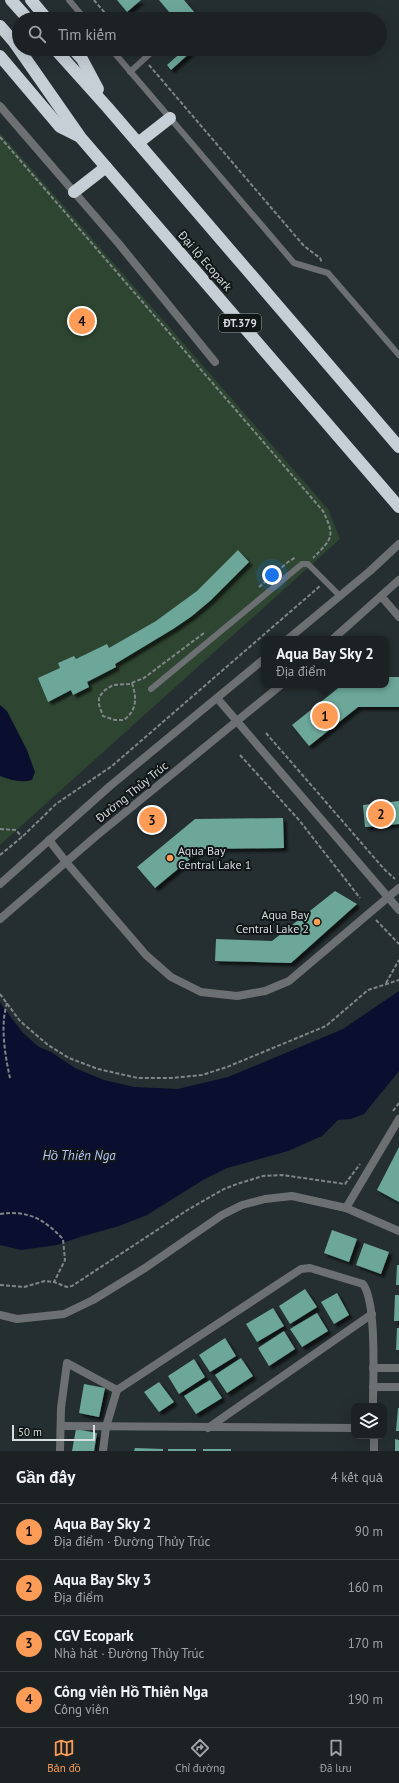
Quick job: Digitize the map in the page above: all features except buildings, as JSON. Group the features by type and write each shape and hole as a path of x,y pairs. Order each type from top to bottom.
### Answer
{"highway":[{"path":"11,0 22,12"},
{"path":"31,0 41,12"},
{"name":"Đại lộ Ecopark","path":"0,26 12,40"},
{"path":"0,56 60,127 81,138"},
{"name":"Đại lộ Ecopark","path":"24,56 81,138 399,507"},
{"name":"ĐT.379","path":"61,56 108,108 399,447"},
{"path":"79,56 108,108"},
{"path":"138,144 170,118"},
{"path":"74,192 106,167"}],"street":[{"path":"0,106 119,244 215,362"},
{"path":"292,636 370,571 399,544"},
{"path":"336,636 399,580"},
{"path":"381,596 399,617"},
{"name":"Đường Thủy Trúc","path":"0,884 110,786 261,661"},
{"name":"Đường Thủy Trúc","path":"0,919 66,862 278,688"},
{"path":"217,698 399,910"},
{"path":"49,840 146,955 171,977 201,992 237,996 266,991 289,981 399,888"},
{"path":"346,1208 399,1119"},
{"path":"0,1315 17,1319 64,1314 93,1300 145,1268 222,1215 242,1205 265,1199 292,1196 346,1208 399,1231"},
{"path":"103,1451 106,1427 117,1390 306,1268 363,1284 368,1290 372,1314 373,1403"},
{"path":"208,1428 372,1314"},
{"path":"60,1451 61,1408 67,1363 117,1390"},
{"path":"373,1368 399,1368"},
{"path":"373,1387 399,1387"},
{"path":"61,1426 351,1428"},
{"path":"374,1439 374,1451"}],"lane":[{"path":"69,0 79,12"},
{"path":"117,56 294,263 328,273 399,355"},
{"path":"130,72 148,56"},
{"path":"151,688 302,564 308,564 340,596"}],"path":[{"path":"94,0 104,12"},
{"path":"144,59 304,246 320,258 328,273"},
{"path":"0,137 322,510 331,528 331,535 320,552 312,560"},
{"path":"255,591 297,556"},
{"path":"262,636 326,581"},
{"path":"132,683 136,696 135,707 130,715 124,720 103,716 99,705 100,697 105,690 113,685 132,683 144,678 209,629"},
{"path":"0,855 22,837 56,804 112,766 261,637"},
{"path":"266,733 384,870 395,879"},
{"path":"240,755 299,820 360,898"},
{"path":"0,829 16,830 22,837"},
{"path":"376,920 399,944"},
{"path":"386,984 399,960"},
{"path":"0,994 20,1021 48,1045 68,1058 98,1069 138,1078 171,1078 202,1075 227,1067 326,1026 368,990 399,980"},
{"path":"7,1003 4,1013 4,1024 7,1063 10,1078"},
{"path":"0,1214 21,1213 33,1216 46,1222 63,1239 65,1260 54,1282"}],"green space":[{"path":"0,133 328,509 340,539 0,845"}],"water":[{"path":"0,705 7,711 27,750 35,772 32,780 16,781 0,776"},
{"name":"Hồ Thiên Nga","path":"399,991 399,1071 364,1114 351,1119 338,1120 322,1136 288,1151 227,1168 203,1180 147,1215 119,1226 57,1245 21,1250 0,1245 0,1003 23,1033 39,1047 51,1052 75,1068 104,1080 134,1087 178,1089 228,1077 343,1029"}],"place":[{"name":"Công viên Hồ Thiên Nga","path":"82,321"},
{"name":"Aqua Bay Sky 2","path":"325,716"},
{"name":"Aqua Bay Sky 3","path":"381,814"},
{"name":"CGV Ecopark","path":"152,820"},
{"name":"Aqua Bay Central Lake 1","path":"170,858"},
{"name":"Aqua Bay Central Lake 2","path":"317,922"}]}
